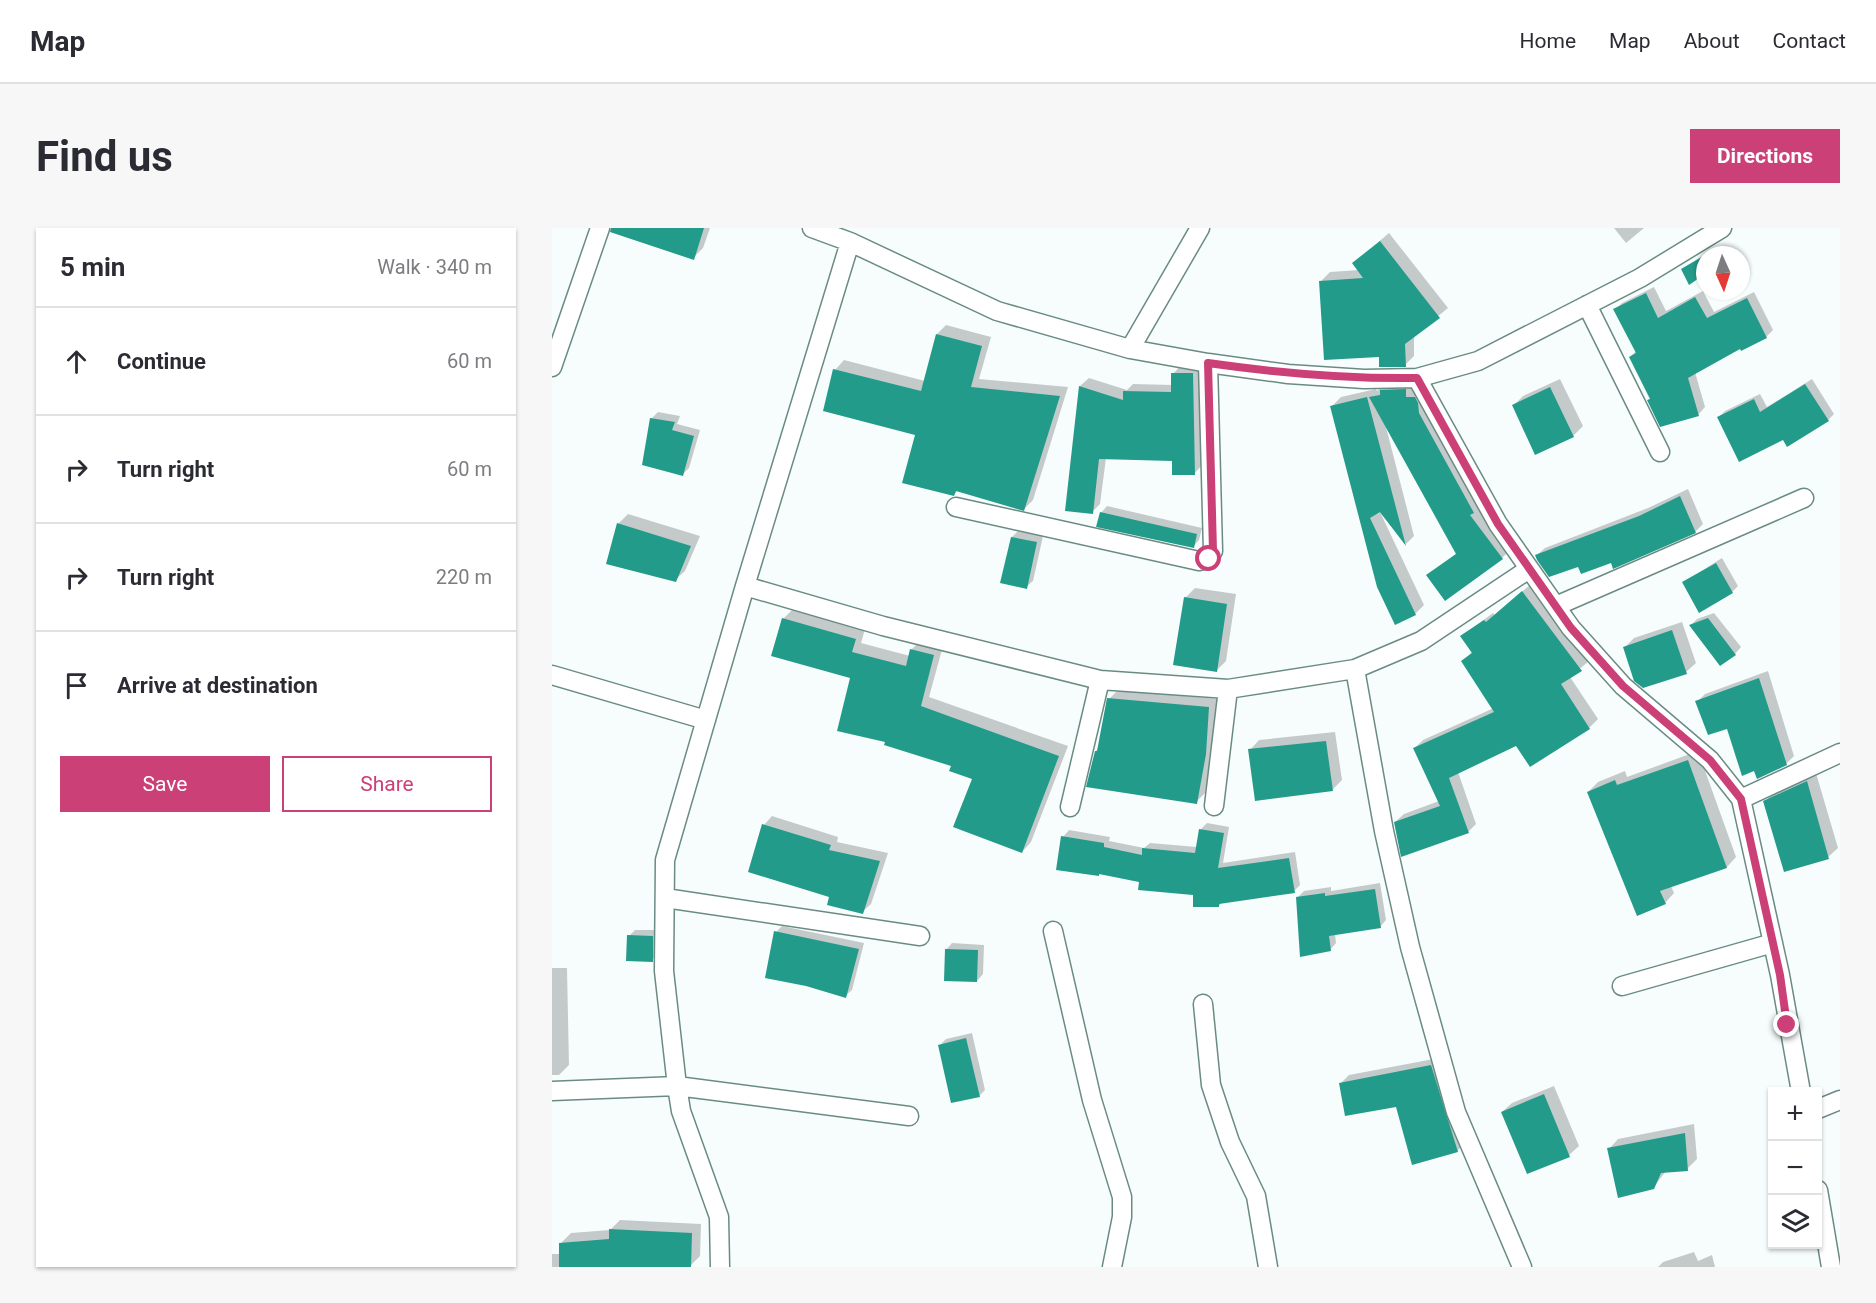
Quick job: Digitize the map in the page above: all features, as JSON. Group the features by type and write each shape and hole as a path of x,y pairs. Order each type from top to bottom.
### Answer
{"street":[{"path":"552,367 600,228"},
{"path":"812,228 850,242 997,311 1130,349 1288,374 1364,379 1417,378 1478,361 1640,278 1722,228"},
{"path":"1130,349 1200,228"},
{"path":"720,1267 719,1217 681,1110 676,1086 664,971 666,860 745,586 850,242"},
{"path":"1587,305 1660,452"},
{"path":"956,507 1199,561 1209,559 1213,551 1208,363"},
{"path":"1417,378 1498,524 1556,606 1623,686 1710,760 1741,799 1773,944 1800,1087"},
{"path":"1556,606 1804,498"},
{"path":"745,586 883,626 1100,680 1228,689 1355,669 1421,641 1529,569"},
{"path":"1355,669 1384,831 1405,924 1453,1101 1522,1267"},
{"path":"552,675 706,720"},
{"path":"1070,807 1100,680"},
{"path":"1214,806 1228,689"},
{"path":"1741,799 1840,753"},
{"path":"665,898 920,936"},
{"path":"1053,931 1092,1100 1122,1197 1122,1217 1112,1267"},
{"path":"1622,986 1773,944"},
{"path":"1203,1004 1211,1084 1230,1142 1256,1196 1268,1267"},
{"path":"552,1091 676,1086 909,1116"},
{"path":"1822,1107 1840,1100"},
{"path":"1819,1195 1831,1267"}],"building":[{"path":"611,228 704,228 694,260 610,232"},
{"path":"1380,241 1440,318 1405,344 1406,367 1379,367 1379,357 1324,360 1319,281 1363,278 1352,263"},
{"path":"1696,260 1696,280 1689,285 1681,269"},
{"path":"1646,293 1658,318 1695,297 1707,318 1743,300 1748,300 1767,338 1741,351 1740,349 1688,378 1699,416 1660,427 1647,400 1650,399 1629,357 1636,353 1613,309"},
{"path":"936,334 982,346 971,387 1060,396 1024,511 956,491 954,496 902,483 915,435 823,411 833,369 921,391"},
{"path":"1171,373 1193,373 1195,475 1172,475 1172,461 1099,459 1093,514 1065,511 1079,386 1123,400 1123,391 1171,392"},
{"path":"1805,384 1829,421 1787,447 1783,440 1739,462 1717,417 1754,399 1760,412"},
{"path":"1550,387 1574,437 1535,455 1512,405"},
{"path":"1406,389 1406,397 1415,397 1419,413 1474,513 1470,515 1503,559 1445,601 1426,575 1456,554 1369,397 1380,395 1380,390"},
{"path":"1367,397 1406,546 1380,512 1370,518 1416,615 1395,625 1377,587 1330,406"},
{"path":"650,418 675,422 672,430 694,436 683,476 642,465"},
{"path":"1680,496 1696,533 1613,569 1611,563 1581,574 1578,567 1549,577 1537,560 1535,555 1639,516"},
{"path":"1100,512 1197,534 1194,548 1096,527"},
{"path":"617,523 691,546 676,582 606,564"},
{"path":"1011,537 1037,542 1027,589 1000,583"},
{"path":"1716,563 1733,593 1699,613 1682,582"},
{"path":"1522,591 1582,671 1561,684 1590,729 1530,767 1516,746 1449,778 1469,833 1401,857 1394,822 1440,806 1413,748 1494,712 1461,661 1472,653 1460,636 1484,620 1486,622"},
{"path":"1184,597 1227,604 1217,672 1173,665"},
{"path":"782,618 856,639 852,652 906,666 910,649 934,655 921,706 1059,756 1022,853 953,827 972,779 949,771 951,766 884,745 885,742 837,731 850,678 771,656"},
{"path":"1708,618 1736,655 1720,666 1689,625"},
{"path":"1672,630 1687,674 1643,688 1634,681 1623,647"},
{"path":"1759,678 1787,765 1757,779 1754,771 1742,776 1727,729 1708,735 1695,701"},
{"path":"1107,698 1209,707 1206,754 1197,804 1086,787 1095,751 1097,751"},
{"path":"1326,741 1333,791 1255,801 1248,749"},
{"path":"1688,760 1727,868 1660,891 1666,904 1637,916 1587,792 1615,780 1617,785"},
{"path":"1807,781 1829,859 1784,872 1763,801"},
{"path":"762,824 831,845 829,850 880,861 863,914 827,905 829,897 748,872"},
{"path":"1199,829 1224,833 1218,868 1289,858 1295,893 1219,904 1219,907 1193,907 1193,895 1138,890 1139,882 1099,874 1099,876 1056,870 1061,836 1104,843 1104,847 1142,855 1142,848 1195,853"},
{"path":"1375,889 1381,928 1329,936 1331,951 1300,957 1296,897 1325,893 1325,896"},
{"path":"774,931 859,949 846,998 806,986 765,978"},
{"path":"627,935 653,936 653,962 626,961"},
{"path":"945,949 978,950 977,982 944,981"},
{"path":"966,1038 980,1097 951,1103 938,1045"},
{"path":"1431,1065 1458,1152 1412,1165 1396,1107 1345,1116 1339,1083"},
{"path":"1544,1094 1570,1157 1527,1174 1501,1112"},
{"path":"1685,1133 1688,1171 1661,1173 1654,1189 1618,1198 1607,1148"},
{"path":"609,1229 692,1233 691,1267 559,1267 559,1243 609,1239"}],"route":[{"path":"1209,559 1213,551 1208,363 1288,374 1364,379 1417,378 1498,524 1571,628 1623,686 1710,760 1741,799 1780,975 1787,1025"}]}
